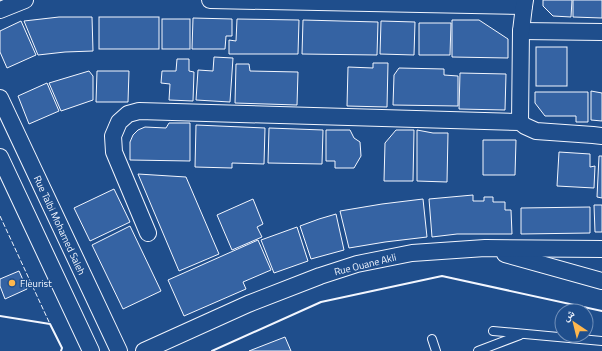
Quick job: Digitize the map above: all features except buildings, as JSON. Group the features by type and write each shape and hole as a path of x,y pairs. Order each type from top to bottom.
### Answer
{"street":[{"path":"0,10 25,0"},
{"path":"210,0 524,3 521,31 520,122"},
{"path":"521,31 602,32"},
{"name":"Rue Talbi Mohamed Saleh","path":"0,98 119,351"},
{"path":"148,233 114,152 113,136 119,122 128,114 139,111 520,122 536,131 602,136"},
{"path":"0,157 91,351"},
{"path":"485,248 602,281"},
{"name":"Rue Ouane Akli","path":"144,351 248,304 320,276 356,264 412,253 485,248 602,249"}],"lane":[{"path":"493,331 602,341"},
{"path":"478,351 523,334"},
{"path":"432,339 436,351"}],"fence":[{"path":"0,216 50,324"}],"wall":[{"path":"212,351 321,302 442,276 602,311"},
{"path":"0,316 50,324 62,348 61,351"}],"place":[{"name":"Fleurist","path":"12,283"}]}
